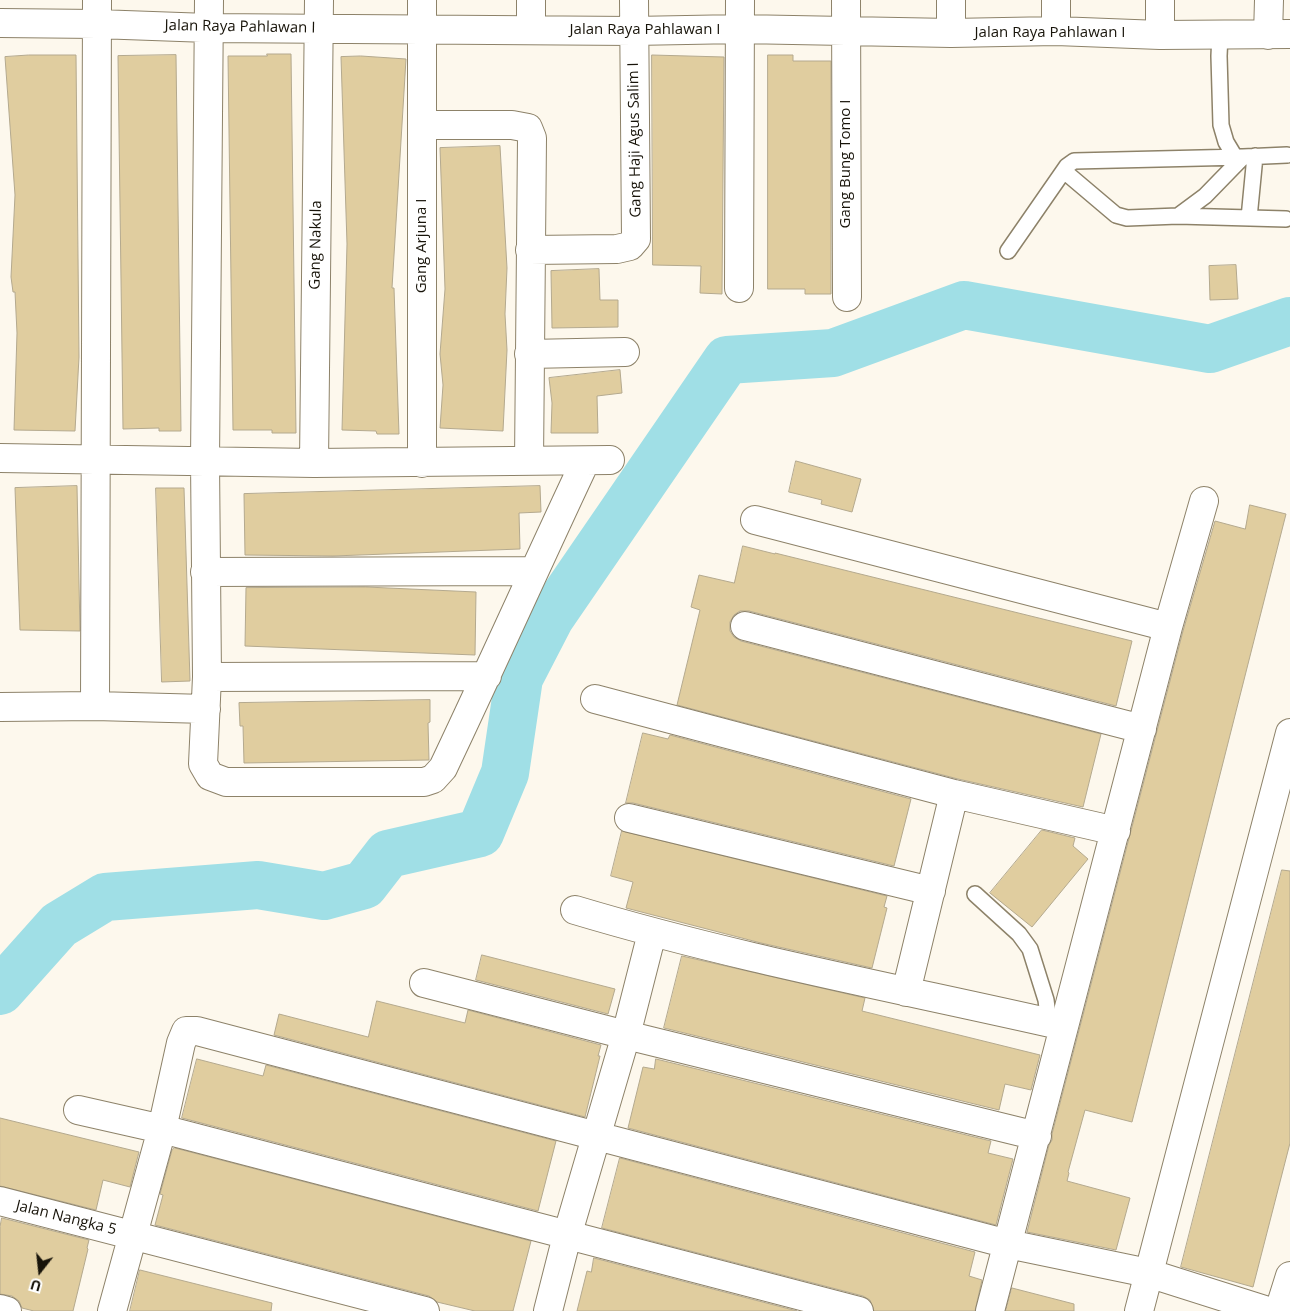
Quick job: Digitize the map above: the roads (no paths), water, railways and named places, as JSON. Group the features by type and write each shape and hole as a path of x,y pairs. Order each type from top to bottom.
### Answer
{"street":[{"path":"0,458 97,460 205,461 314,463 597,461 533,571 487,676 443,768 433,779 424,782 226,782 210,776 203,764 207,677 205,461 209,0"},
{"name":"Gang Nakula","path":"314,463 319,0"},
{"name":"Gang Arjuna I","path":"422,0 422,463"},
{"path":"531,0 531,30"},
{"name":"Gang Haji Agus Salim I","path":"530,250 617,249 630,246 636,239 634,0"},
{"path":"739,288 740,0"},
{"name":"Gang Bung Tomo I","path":"846,0 847,297"},
{"path":"950,33 951,0"},
{"path":"1056,0 1056,31"},
{"path":"1160,0 1160,35"},
{"path":"1269,0 1279,34"},
{"path":"95,706 97,12"},
{"name":"Jalan Raya Pahlawan I","path":"0,23 97,12 208,28 633,31 740,29 950,33 1056,31 1160,35 1279,34"},
{"path":"422,125 512,125 528,128 532,138 528,461"},
{"path":"529,354 626,352"},
{"path":"990,1311 1037,1136 1057,1024 1116,831 1168,627 1204,501"},
{"path":"756,520 1168,627"},
{"path":"205,572 533,571"},
{"path":"746,626 1142,729"},
{"path":"207,677 487,676"},
{"path":"595,699 954,794 1116,831"},
{"path":"0,707 95,706 206,709"},
{"path":"1139,1311 1290,733"},
{"path":"906,992 954,794"},
{"path":"629,818 931,891"},
{"path":"574,910 652,933 906,992 1057,1024"},
{"path":"548,1311 567,1236 626,1035 652,933"},
{"path":"424,982 626,1035 1037,1136"},
{"path":"112,1311 131,1234 162,1129 181,1043 186,1031 198,1031 1008,1244 1148,1273 1268,1311"},
{"path":"78,1110 162,1129 859,1311"},
{"name":"Jalan Nangka 5","path":"0,1201 425,1311"},
{"path":"1279,1311 1290,1276"},
{"path":"0,1309 7,1311"}],"lane":[{"path":"1220,34 1221,125 1226,142 1244,157 1249,218"},
{"path":"1008,251 1066,166 1074,161 1244,157 1287,154"},
{"path":"1178,216 1205,196 1244,157"},
{"path":"1064,171 1116,215 1127,218 1178,216 1286,219"},
{"path":"975,894 1019,934 1030,949 1046,1000 1057,1024"}],"waterway":[{"path":"0,991 59,925 105,897 258,885 324,896 364,885 388,854 480,833 505,773 519,678 550,618 727,360 833,353 964,305 1210,349 1290,321"}]}
